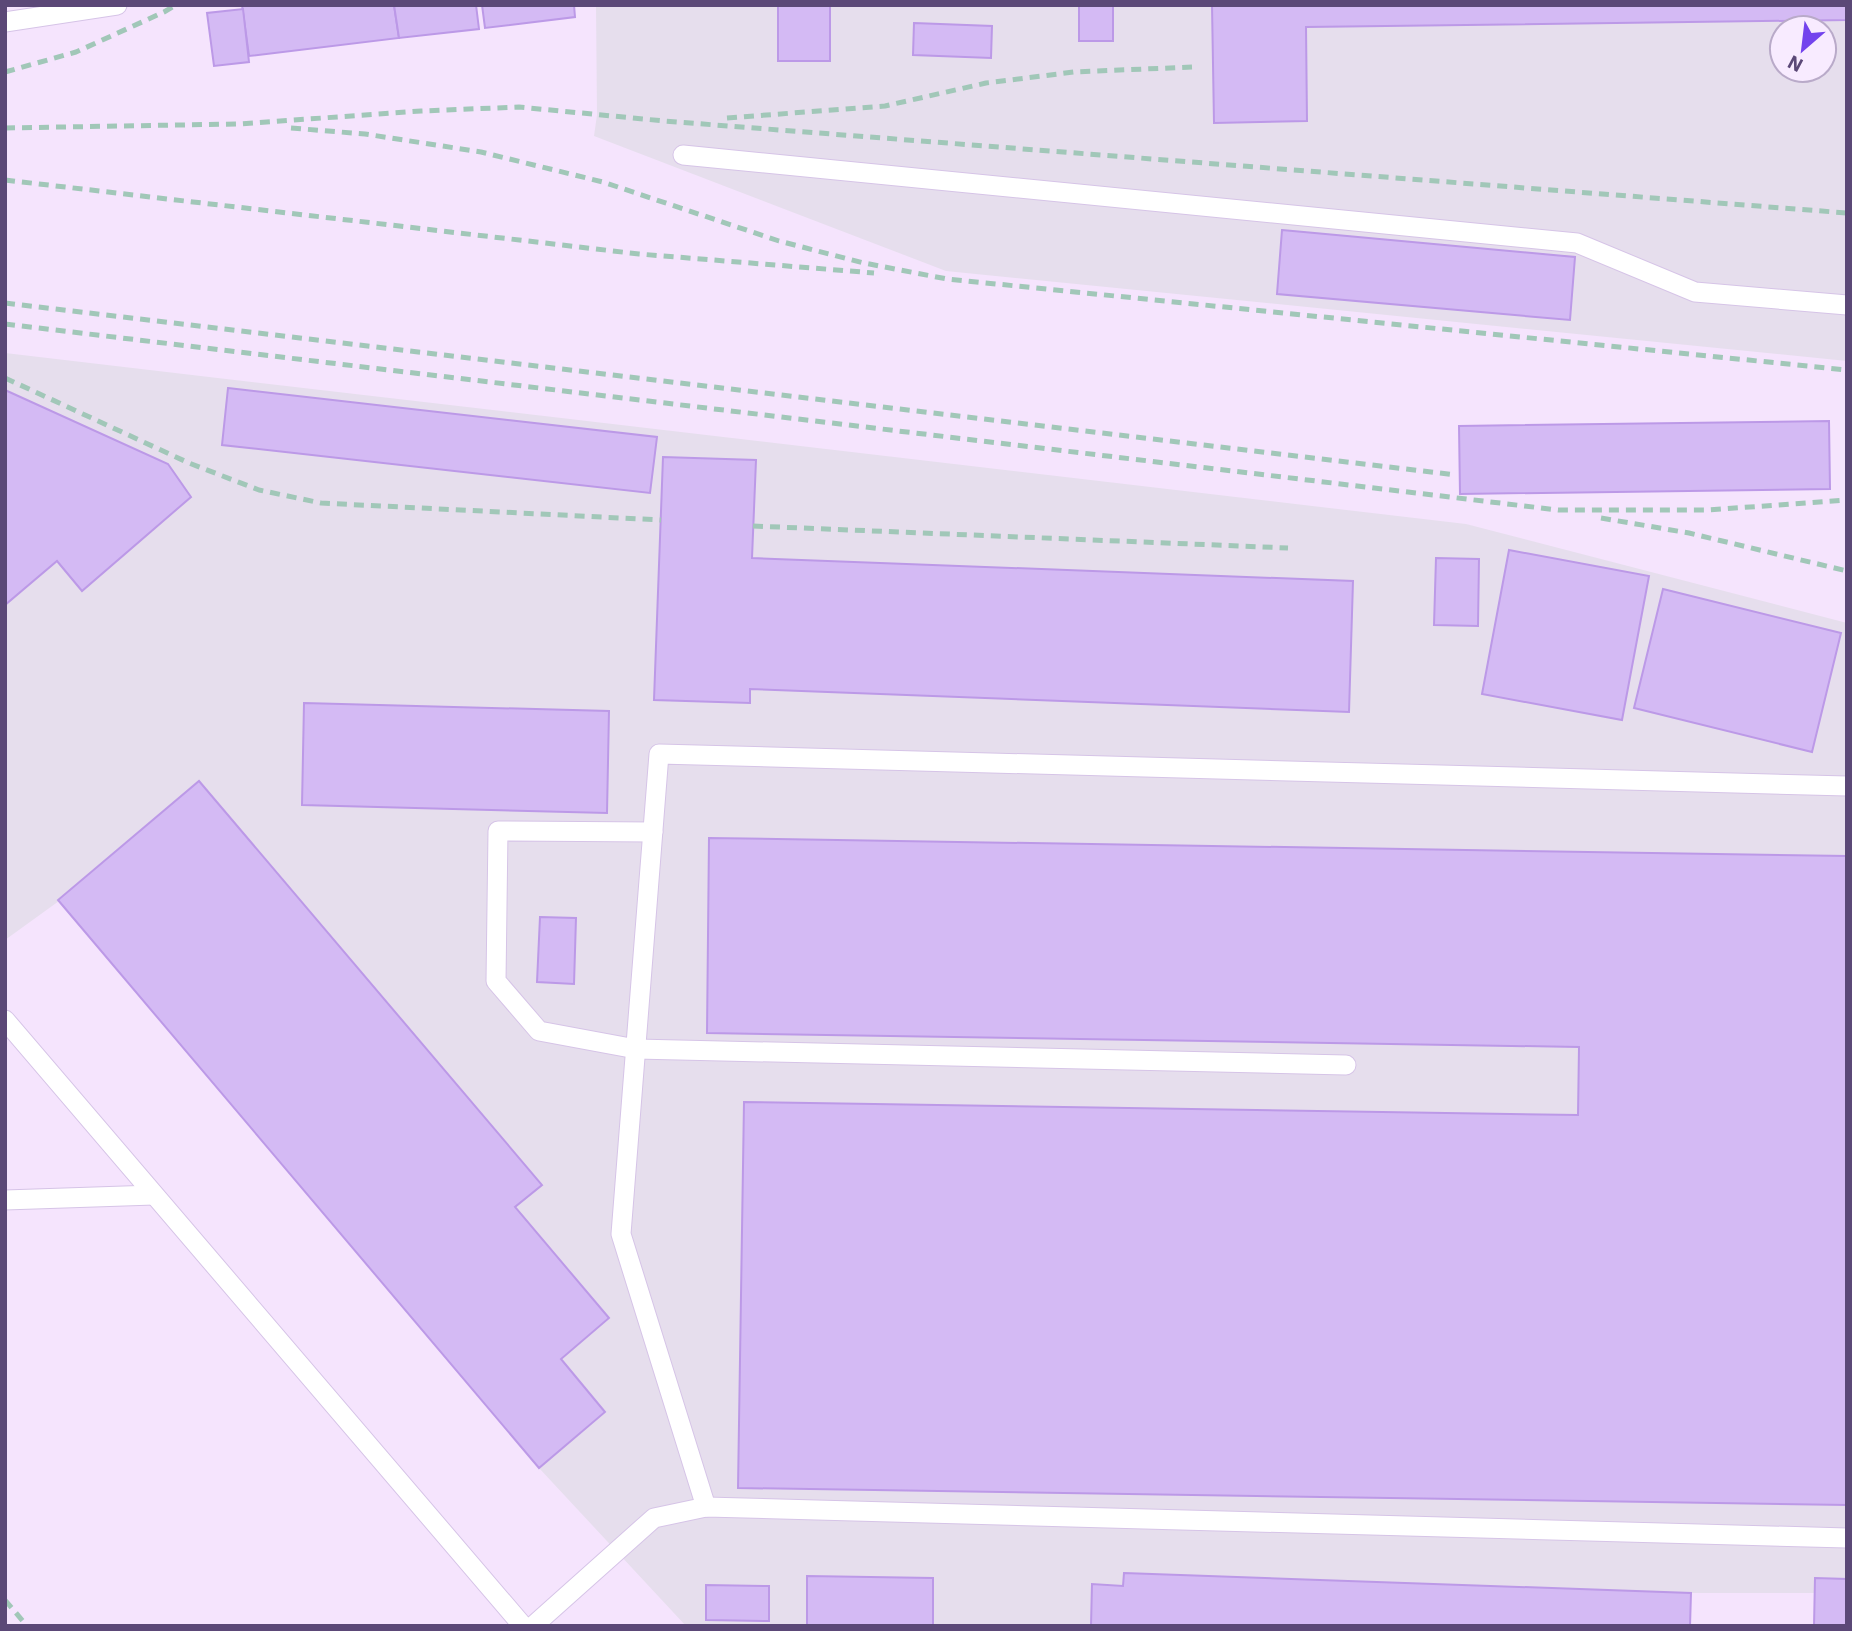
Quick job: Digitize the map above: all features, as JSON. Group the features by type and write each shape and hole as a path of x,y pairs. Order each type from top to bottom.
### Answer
{"lane":[{"path":"5,22 117,5"},
{"path":"683,155 1577,243 1695,292 1847,305"},
{"path":"706,1507 621,1234 659,754 1847,786"},
{"path":"653,832 498,831 496,981 539,1031 636,1049 1346,1065"},
{"path":"5,1020 523,1626"},
{"path":"5,1200 155,1195"},
{"path":"533,1626 654,1518 706,1507 1847,1538"}],"shaded area":[{"path":"596,5 1847,5 1847,361 946,271 594,136 597,115"},
{"path":"5,353 1466,524 1847,623 1847,1626 1814,1626 1814,1593 1691,1593 1124,1573 1123,1586 1092,1584 1091,1626 686,1626 539,1468 59,901 5,940"}],"building":[{"path":"242,5 394,5 399,38 249,56"},
{"path":"394,5 476,5 479,29 399,38"},
{"path":"482,5 574,5 575,17 485,28"},
{"path":"778,5 830,5 830,61 778,61"},
{"path":"1079,5 1113,5 1113,41 1079,41"},
{"path":"1212,5 1847,5 1847,20 1838,20 1838,14 1768,14 1768,21 1306,27 1307,121 1214,123"},
{"path":"243,9 249,62 214,66 207,13"},
{"path":"914,23 992,26 991,58 913,55"},
{"path":"1282,230 1575,257 1570,320 1277,294"},
{"path":"228,388 657,437 650,493 222,445"},
{"path":"5,390 168,464 191,497 82,591 57,561 5,605"},
{"path":"1829,421 1830,489 1460,494 1459,426"},
{"path":"663,457 756,460 752,558 1353,581 1349,712 750,689 750,703 654,700"},
{"path":"1509,550 1649,576 1622,720 1482,694"},
{"path":"1436,558 1479,559 1478,626 1434,625"},
{"path":"1663,589 1841,633 1812,752 1634,708"},
{"path":"304,703 609,711 607,813 302,805"},
{"path":"199,781 542,1185 515,1207 609,1318 561,1359 605,1412 539,1468 58,900"},
{"path":"709,838 1847,856 1847,1505 738,1488 744,1102 1578,1115 1579,1047 707,1033"},
{"path":"540,917 576,918 574,984 537,982"},
{"path":"1124,1573 1691,1593 1690,1626 1091,1626 1092,1584 1123,1586"},
{"path":"807,1576 933,1578 933,1626 807,1626"},
{"path":"1815,1578 1847,1579 1847,1626 1814,1626"},
{"path":"706,1585 769,1586 769,1621 706,1620"}],"railway":[{"path":"5,72 76,52 176,5"},
{"path":"727,118 885,106 986,83 1074,72 1192,67"},
{"path":"5,128 238,124 519,107 664,121 1847,213"},
{"path":"291,128 365,134 481,152 603,182 779,241 864,263 947,279 1847,370"},
{"path":"5,180 639,254 874,273"},
{"path":"5,303 1456,475"},
{"path":"5,324 1558,510 1708,510 1847,500"},
{"path":"5,378 189,463 259,490 321,503 661,520"},
{"path":"1601,518 1689,533 1847,571"},
{"path":"753,526 1288,548"},
{"path":"5,1600 27,1626"}]}
